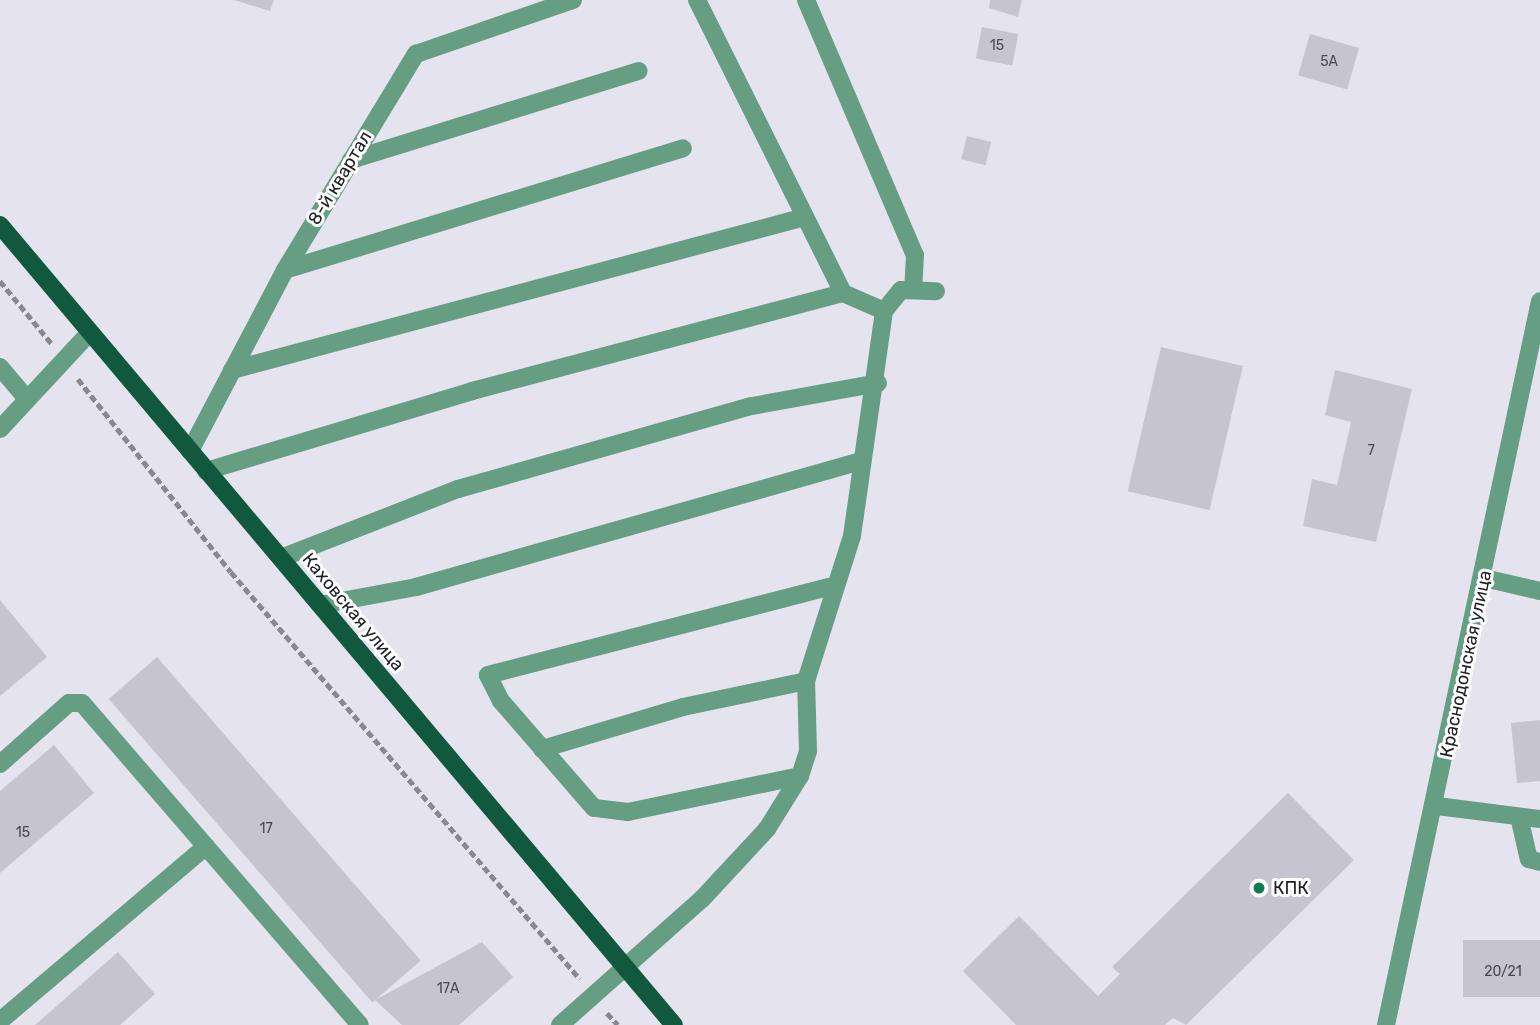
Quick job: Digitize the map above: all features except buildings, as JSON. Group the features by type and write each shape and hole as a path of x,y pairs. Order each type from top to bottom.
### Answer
{"main road":[{"name":"Каховская улица","path":"0,225 674,1025"}],"street":[{"name":"8-й квартал","path":"190,451 285,270 416,54 573,0"},
{"path":"697,0 843,293"},
{"path":"806,0 915,255 913,290"},
{"path":"351,160 639,71"},
{"path":"285,270 683,148"},
{"path":"232,370 805,217"},
{"path":"560,1025 626,967 757,839 800,776 808,751 806,681 852,537 860,461 878,383 884,311 901,290 936,291"},
{"path":"206,471 472,391 843,293 884,311"},
{"name":"Краснодонская улица","path":"1386,1025 1437,806 1484,578 1531,386 1540,301"},
{"path":"0,429 90,332"},
{"path":"0,367 27,399"},
{"path":"281,558 458,489 752,406 878,383"},
{"path":"320,605 416,587 860,461"},
{"path":"1484,578 1540,591"},
{"path":"800,776 628,812 594,808 500,701 488,675 835,585"},
{"path":"542,749 683,707 806,681"},
{"path":"0,764 69,703 82,703 360,1025"},
{"path":"1437,806 1520,821 1540,818"},
{"path":"1520,821 1529,859 1540,862"},
{"path":"0,1021 206,846"}],"path":[{"path":"0,281 231,572 590,991"},
{"path":"598,1002 618,1025"}],"place":[{"name":"КПК","path":"1259,888"}]}
